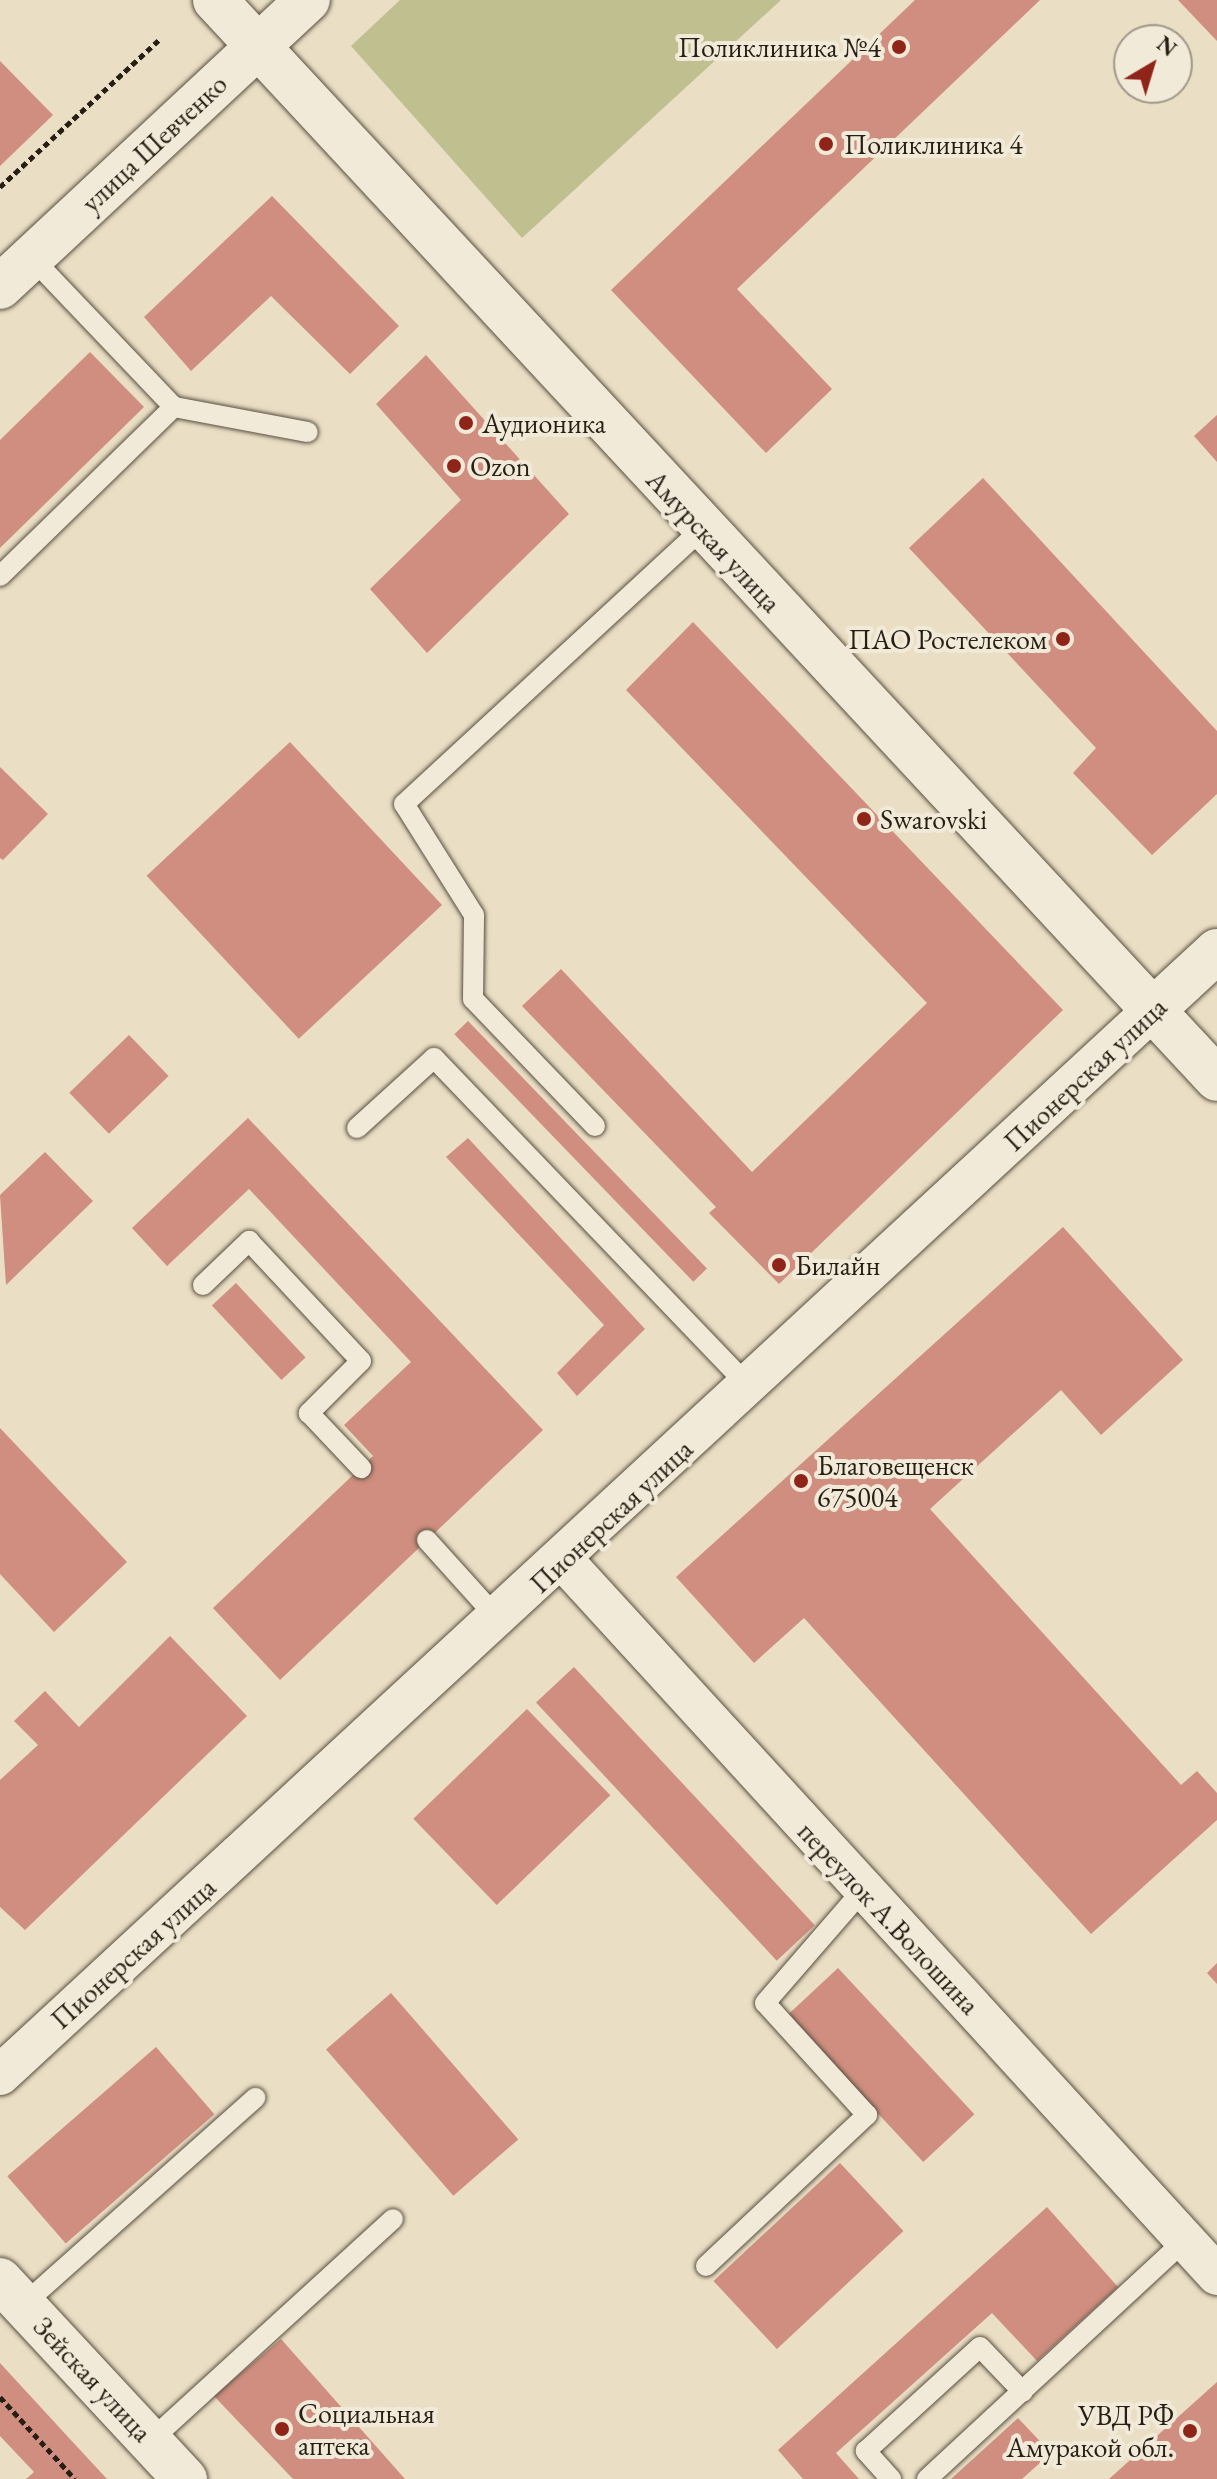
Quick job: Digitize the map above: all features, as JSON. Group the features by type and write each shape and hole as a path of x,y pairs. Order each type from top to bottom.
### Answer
{"street":[{"name":"Амурская улица","path":"215,0 702,529 1217,1079"},
{"name":"улица Шевченко","path":"0,287 308,0"},
{"name":"Пионерская улица","path":"0,2075 499,1620 1217,951"},
{"name":"переулок А.Волошина","path":"563,1560 1217,2275"},
{"name":"Зейская улица","path":"12,2292 185,2479"}],"lane":[{"path":"31,257 174,407 308,432"},
{"path":"0,576 174,407"},
{"path":"595,1126 473,999 474,915 404,804 702,529"},
{"path":"357,1128 434,1058 750,1388"},
{"path":"203,1285 249,1241 361,1361 309,1413 361,1468"},
{"path":"427,1540 499,1620"},
{"path":"706,2266 867,2115 765,2003 863,1890"},
{"path":"12,2292 255,2098"},
{"path":"150,2441 393,2219"},
{"path":"927,2479 1185,2240"},
{"path":"891,2479 866,2451 980,2347 1023,2392"}],"path":[{"path":"0,187 159,40"},
{"path":"0,2397 75,2479"}],"green space":[{"path":"400,0 781,0 522,238 351,46"}],"building":[{"name":"Поликлиника 4","path":"915,0 1040,0 737,289 832,389 766,453 611,290"},
{"path":"1178,0 1217,0 1217,41"},
{"path":"0,61 53,115 0,166"},
{"path":"272,196 399,326 350,374 271,296 191,371 144,317"},
{"path":"90,352 144,407 0,548 0,440"},
{"path":"426,355 569,514 427,653 370,589 461,500 376,404"},
{"path":"1217,415 1217,462 1194,436"},
{"name":"ПАО Ростелеком","path":"983,478 1217,731 1217,794 1152,855 1073,773 1096,748 909,548"},
{"path":"693,622 1063,1010 779,1284 709,1213 716,1207 522,1006 561,969 752,1172 927,1003 626,690"},
{"path":"290,742 442,905 299,1039 147,876"},
{"path":"0,767 48,814 3,860 0,858"},
{"path":"468,1021 707,1268 693,1282 454,1034"},
{"path":"129,1035 169,1076 109,1134 69,1093"},
{"path":"248,1118 543,1430 280,1680 213,1608 373,1456 344,1425 411,1362 249,1189 167,1266 132,1228"},
{"path":"468,1138 645,1329 577,1396 557,1373 604,1325 446,1157"},
{"path":"45,1152 93,1201 6,1285 0,1195"},
{"path":"1063,1227 1183,1360 1101,1435 1061,1390 930,1509 1181,1785 1197,1771 1217,1793 1217,1820 1091,1934 804,1618 754,1663 676,1577"},
{"path":"236,1283 306,1358 281,1380 212,1306"},
{"path":"0,1428 127,1562 54,1632 0,1574"},
{"path":"170,1636 247,1716 25,1930 0,1907 0,1780 38,1745 14,1721 45,1691 79,1727"},
{"path":"574,1667 815,1925 777,1961 536,1702"},
{"path":"527,1709 610,1795 497,1905 413,1819"},
{"path":"1217,1963 1217,1984 1207,1973"},
{"path":"838,1968 974,2114 923,2162 787,2016"},
{"path":"391,1993 518,2139 453,2196 326,2049"},
{"path":"156,2047 214,2114 66,2243 7,2176"},
{"path":"840,2163 903,2231 777,2349 713,2281"},
{"path":"1047,2207 1118,2287 1037,2361 992,2313 836,2453 859,2479 803,2479 778,2450"},
{"path":"281,2339 405,2479 293,2479 214,2396"},
{"path":"0,2363 107,2479 26,2479 34,2472 0,2436"},
{"name":"УВД РФ Амуракой обл.","path":"1217,2382 1217,2479 1109,2479"},
{"path":"1018,2418 1051,2453 1022,2479 951,2479"}],"place":[{"name":"Поликлиника №4","path":"899,47"},
{"name":"Поликлиника 4","path":"826,144"},
{"name":"Аудионика","path":"466,423"},
{"name":"Ozon","path":"454,466"},
{"name":"ПАО Ростелеком","path":"1063,639"},
{"name":"Swarovski","path":"864,819"},
{"name":"Билайн","path":"779,1265"},
{"name":"Благовещенск 675004","path":"801,1481"},
{"name":"Социальная аптека","path":"282,2429"},
{"name":"УВД РФ Амуракой обл.","path":"1190,2431"}]}
